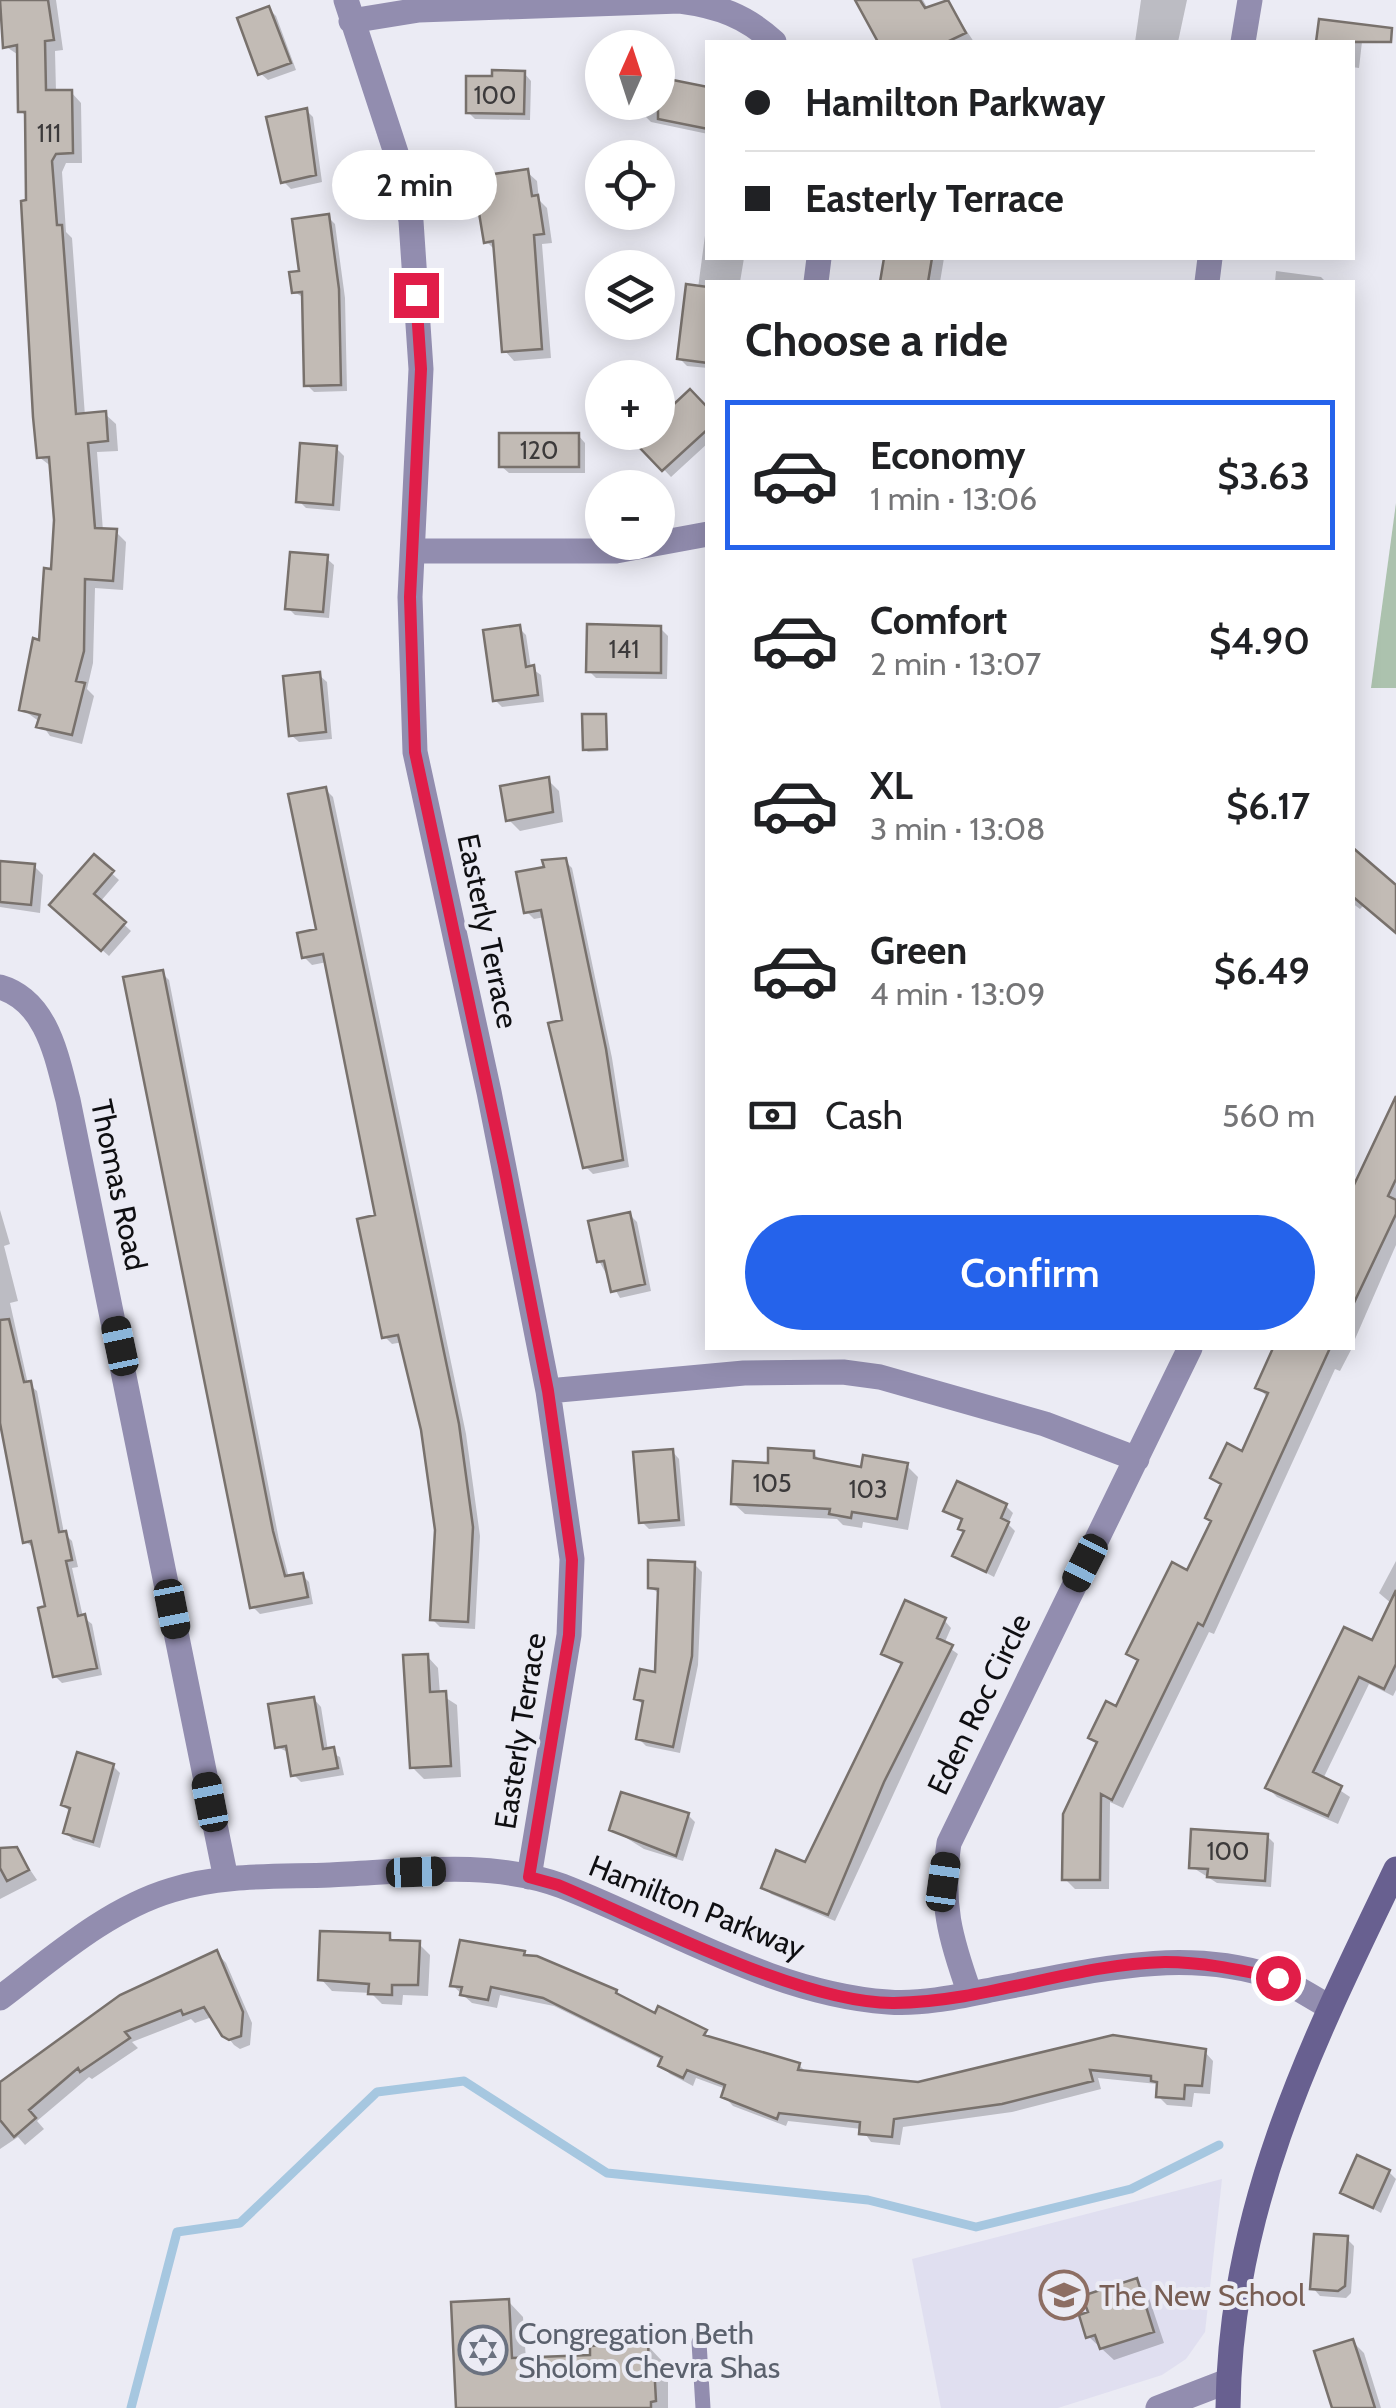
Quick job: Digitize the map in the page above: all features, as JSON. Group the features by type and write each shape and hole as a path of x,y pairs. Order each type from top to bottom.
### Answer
{"street":[{"path":"1243,40 1250,0"},
{"path":"349,10 680,1 716,6 754,22 772,40"},
{"name":"Easterly Terrace","path":"349,10 402,172 410,220 421,369 410,693 415,752 490,1092 548,1391 572,1560 569,1635 529,1877"},
{"path":"414,551 616,551 705,535"},
{"name":"Thomas Road","path":"5,989 41,1018 68,1100 226,1879"},
{"name":"Eden Roc Circle","path":"970,1994 948,1932 943,1882 949,1842 1189,1350"},
{"path":"548,1391 845,1360 880,1377 1045,1424 1137,1459"},
{"path":"1228,2408 1240,2273 1266,2164 1330,2007 1396,1869"},
{"name":"Hamilton Parkway","path":"0,1998 94,1928 170,1890 226,1879 454,1870 529,1877 822,1991 894,2003 970,1994 1119,1966 1213,1964 1278,1978 1330,2007"},
{"path":"1158,2408 1228,2382"}],"lane":[{"path":"699,2342 703,2408"}],"shaded area":[{"name":"The New School","path":"1222,2179 1205,2332 1186,2359 1162,2375 1058,2408 941,2408 912,2259"}],"green space":[{"path":"1396,503 1396,688 1371,688"}],"building":[{"path":"0,0 48,0 54,40 45,41 46,90 72,90 73,153 56,154 52,161 57,225 62,225 76,414 106,411 108,441 88,443 95,528 117,529 113,581 85,579 84,651 76,681 85,683 72,735 36,727 40,715 19,710 33,638 39,640 44,568 51,569 54,520 49,457 37,458 33,417 21,201 26,200 25,112 18,112 17,45 3,48"},
{"path":"855,0 920,0 925,8 948,0 966,33 951,40 877,40"},
{"path":"269,6 291,63 258,75 237,18"},
{"path":"1319,19 1392,28 1391,42 1316,40"},
{"path":"492,70 525,71 524,114 466,113 466,76 492,76"},
{"path":"675,80 705,86 705,128 663,120 675,120"},
{"path":"307,108 316,175 281,183 266,117"},
{"path":"528,169 532,196 538,195 544,234 534,235 542,349 502,352 493,241 484,243 473,177"},
{"path":"329,214 339,289 341,385 304,386 302,292 292,293 289,272 299,271 292,219"},
{"path":"884,260 932,260 928,280 880,280"},
{"path":"686,284 705,287 705,363 677,359"},
{"path":"690,389 705,405 705,432 661,470 642,450 675,450 675,403"},
{"path":"499,433 579,433 579,467 499,467"},
{"path":"300,443 337,446 333,505 296,502"},
{"path":"290,552 328,555 323,612 285,609"},
{"path":"587,624 661,626 661,673 586,672"},
{"path":"520,625 526,667 534,665 538,695 493,701 483,630"},
{"path":"320,672 326,732 289,736 283,676"},
{"path":"582,714 606,714 607,749 583,750"},
{"path":"549,777 553,812 506,821 500,786"},
{"path":"326,787 459,1424 473,1527 468,1622 430,1620 435,1530 421,1430 398,1335 382,1338 357,1219 375,1215 323,954 302,958 297,933 316,929 288,794"},
{"path":"1355,850 1396,885 1396,933 1355,899"},
{"path":"94,854 114,871 94,894 126,922 101,951 49,905"},
{"path":"566,858 606,1049 623,1160 583,1168 548,1023 562,1020 541,910 524,913 516,872 544,867 542,860"},
{"path":"0,861 35,864 31,905 0,902"},
{"path":"163,970 273,1531 285,1576 303,1573 308,1597 250,1608 123,977"},
{"path":"1396,1096 1396,1179 1388,1196 1396,1200 1396,1214 1355,1301 1355,1183"},
{"path":"630,1212 645,1284 611,1292 604,1261 597,1262 588,1221"},
{"path":"9,1319 24,1382 31,1381 59,1532 66,1531 72,1560 66,1561 78,1616 85,1614 97,1668 53,1677 38,1608 45,1606 31,1541 23,1543 0,1423 0,1320"},
{"path":"1272,1350 1329,1350 1203,1626 1198,1623 1112,1800 1101,1794 1100,1880 1062,1880 1063,1814 1097,1742 1088,1738 1106,1701 1116,1706 1138,1660 1126,1654 1172,1562 1187,1570 1211,1521 1205,1518 1221,1484 1210,1478 1227,1443 1242,1451 1268,1393 1255,1388"},
{"path":"768,1448 814,1451 814,1458 861,1467 863,1455 908,1463 897,1519 852,1512 851,1518 829,1514 830,1509 731,1504 733,1461 768,1463"},
{"path":"673,1449 679,1520 639,1523 633,1452"},
{"path":"957,1481 1007,1504 1001,1518 1009,1522 986,1572 952,1556 964,1531 958,1529 962,1519 943,1511"},
{"path":"648,1560 695,1562 692,1656 673,1747 636,1739 643,1701 634,1699 640,1669 655,1672 658,1589 648,1588"},
{"path":"1396,1590 1396,1664 1384,1689 1359,1677 1313,1772 1342,1786 1328,1816 1265,1788 1344,1627 1372,1640"},
{"path":"905,1600 946,1618 937,1638 953,1645 884,1782 828,1915 761,1888 776,1850 805,1862 902,1663 881,1654"},
{"path":"428,1654 430,1692 446,1691 451,1766 410,1768 403,1655"},
{"path":"314,1697 323,1749 334,1747 338,1768 291,1776 286,1746 275,1748 268,1704"},
{"path":"77,1752 114,1764 93,1842 63,1833 70,1808 61,1805"},
{"path":"621,1792 689,1813 676,1856 609,1830"},
{"path":"1191,1829 1268,1834 1265,1881 1207,1877 1208,1869 1189,1868"},
{"path":"17,1847 29,1870 7,1881 0,1868 0,1848"},
{"path":"320,1931 390,1933 390,1940 420,1941 418,1985 392,1985 392,1995 368,1994 369,1984 318,1980"},
{"path":"460,1940 525,1951 524,1955 537,1956 617,1990 616,1993 655,2013 658,2006 707,2030 704,2035 800,2063 798,2070 918,2082 1113,2035 1206,2049 1202,2086 1185,2085 1184,2099 1156,2097 1157,2082 1151,2081 1151,2076 1090,2070 1093,2081 1002,2104 894,2119 892,2137 859,2134 860,2122 779,2113 777,2119 721,2097 725,2085 687,2070 683,2078 658,2066 662,2057 543,1998 491,1987 488,2000 460,1995 462,1987 450,1986"},
{"path":"217,1950 243,2012 241,2036 229,2040 222,2036 204,2007 183,2015 181,2010 125,2032 130,2038 80,2072 78,2068 29,2110 36,2118 14,2137 0,2120 0,2082 120,1995"},
{"path":"1357,2155 1390,2170 1373,2208 1340,2193"},
{"path":"1314,2234 1348,2236 1345,2286 1338,2291 1310,2289"},
{"path":"1137,2278 1154,2332 1100,2349 1095,2335 1086,2338 1079,2315 1088,2312 1082,2296"},
{"name":"Congregation Beth Sholom Chevra Shas","path":"509,2299 512,2358 590,2355 590,2346 648,2343 649,2364 654,2364 656,2401 651,2402 651,2408 456,2408 451,2302"},
{"path":"1353,2339 1375,2408 1332,2408 1314,2351"}],"waterway":[{"path":"131,2408 177,2232 240,2223 377,2092 464,2081 607,2173 868,2200 976,2227 1131,2189 1219,2145"}],"place":[{"name":"The New School","path":"1064,2295"},
{"name":"Congregation Beth Sholom Chevra Shas","path":"483,2350"}],"route":[{"path":"416,295 421,369 410,597 410,693 415,752 490,1092 548,1391 572,1560 569,1635 529,1877 558,1885 792,1982 852,1999 894,2003 970,1994 1119,1966 1164,1962 1213,1964 1278,1978"}]}
